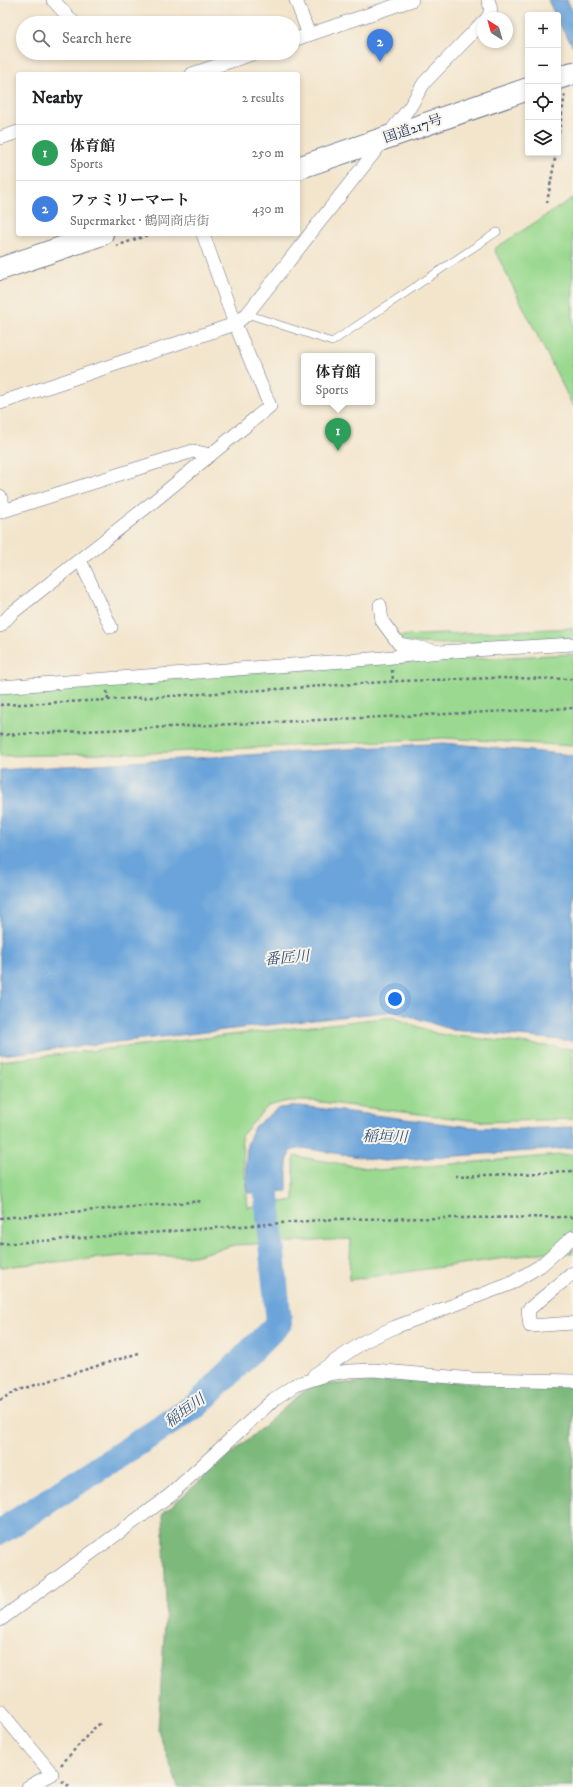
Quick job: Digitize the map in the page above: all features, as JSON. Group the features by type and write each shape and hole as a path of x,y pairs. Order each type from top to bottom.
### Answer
{"highway":[{"name":"国道217号","path":"300,167 384,140 525,90"},
{"path":"0,269 96,236"}],"street":[{"path":"53,0 68,16"},
{"path":"296,0 309,35"},
{"path":"300,38 412,0"},
{"path":"488,0 491,8 490,12"},
{"path":"0,403 235,324 247,314 410,107 424,83 477,28"},
{"path":"198,72 234,60"},
{"path":"0,138 16,133"},
{"path":"0,626 12,613 80,560 270,406 235,324 203,236"},
{"path":"0,496 3,511 193,451 210,455"},
{"path":"80,560 111,627"},
{"path":"380,605 382,621 399,644 440,652"},
{"path":"0,687 383,658 440,652 573,644"},
{"path":"306,1381 365,1342 395,1327 510,1284 540,1266 573,1237"},
{"path":"573,1273 528,1310 530,1326 573,1323"},
{"path":"0,1620 170,1495 274,1399 285,1390 306,1381 349,1371 374,1370 472,1379 573,1381"},
{"path":"0,1711 52,1774 28,1787"}],"lane":[{"path":"247,314 332,342 497,232"}],"path":[{"path":"561,120 567,79"},
{"path":"548,203 556,156"},
{"path":"0,705 101,701 400,681 495,678 573,678"},
{"path":"0,735 573,708"},
{"path":"455,1176 573,1172"},
{"path":"0,1218 203,1201"},
{"path":"0,1244 335,1219 573,1217"},
{"path":"0,1400 16,1391 139,1353"},
{"path":"52,1774 92,1730 102,1722"}],"green space":[{"path":"573,198 573,406 494,249"},
{"path":"573,628 573,639 442,644 402,642 400,636"},
{"path":"573,654 573,746 444,738 151,753 0,756 0,688 385,663"},
{"path":"392,1017 438,1034 573,1049 573,1119 485,1122 313,1101 287,1101 268,1106 241,1136 248,1207 294,1200 294,1156 379,1170 573,1154 573,1253 548,1252 349,1280 351,1239 234,1245 194,1256 122,1256 0,1267 0,1061"},
{"path":"409,1380 573,1387 573,1787 178,1787 158,1730 166,1607 163,1513 311,1385"}],"water":[{"path":"548,0 567,0 573,12 573,46 561,27 561,12 554,12"},
{"name":"番匠川","path":"444,743 573,755 573,1041 453,1030 394,1011 0,1055 0,770"},
{"path":"300,1106 471,1127 516,1129 573,1127 573,1148 384,1161 303,1148 290,1151 287,1163 287,1191 248,1193 246,1162 247,1145 254,1127 279,1108"}],"waterway":[{"name":"稲垣川","path":"269,1217 265,1174 272,1159"},
{"name":"稲垣川","path":"0,1532 197,1405 279,1323 270,1232"}],"place":[{"name":"ファミリーマート","path":"380,62"},
{"name":"体育館","path":"338,451"}]}
